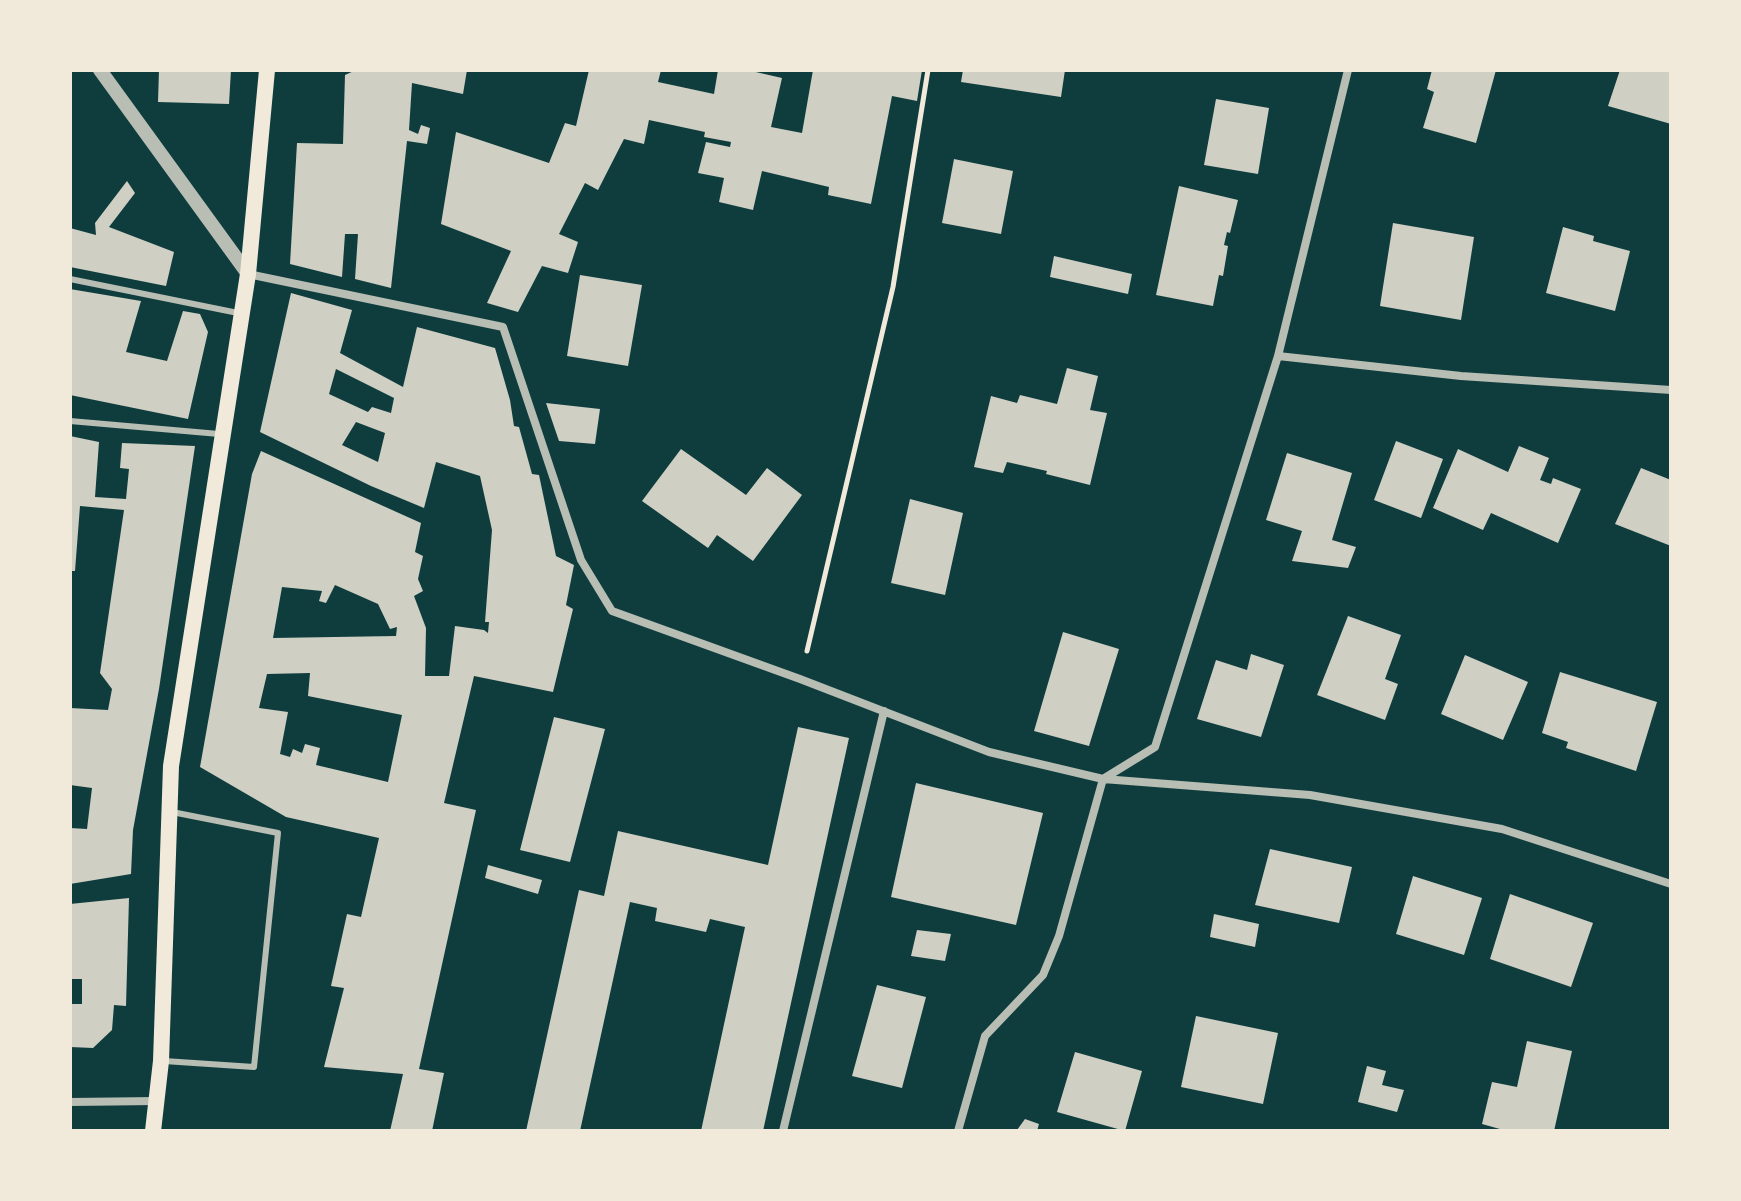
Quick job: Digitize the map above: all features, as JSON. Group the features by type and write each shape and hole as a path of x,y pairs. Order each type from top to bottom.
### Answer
{"main road":[{"path":"153,1131 161,1061 171,766 248,274 267,70"}],"street":[{"path":"100,70 248,274 503,327 581,560 612,611 989,752 1103,779 1310,795 1502,829 1671,884"},
{"path":"958,1131 985,1036 1043,975 1059,936 1103,779 1155,747 1278,356 1348,70"},
{"path":"1278,356 1461,376 1671,390"},
{"path":"783,1131 884,711"},
{"path":"70,1102 157,1101"}],"lane":[{"path":"70,279 242,314"},
{"path":"70,421 223,434"},
{"path":"161,1061 254,1067 278,833 169,812"}],"path":[{"path":"800,679 893,287 928,70"}],"building":[{"path":"159,70 231,70 229,104 158,102"},
{"path":"356,70 467,70 463,94 412,83 409,130 418,134 421,125 430,128 427,144 407,141 391,288 355,279 358,234 345,234 342,277 290,264 297,143 343,144 345,75"},
{"path":"589,70 661,70 658,82 714,94 718,70 747,70 782,78 771,127 802,133 813,70 922,70 917,101 892,96 871,204 828,195 829,187 762,171 753,210 719,202 724,178 698,173 706,142 730,147 731,142 704,137 705,132 649,120 644,144 624,139 598,190 585,183 559,234 578,242 568,273 542,266 518,312 487,303 511,251 441,224 456,132 549,163 565,123 576,126"},
{"path":"963,70 1065,70 1061,97 961,82"},
{"path":"1432,70 1496,70 1476,143 1423,128 1434,92 1427,89"},
{"path":"1620,70 1671,70 1671,124 1608,106"},
{"path":"1216,99 1269,108 1258,174 1204,165"},
{"path":"954,159 1013,171 1001,234 942,223"},
{"path":"127,181 135,193 109,227 174,252 166,286 70,267 70,228 96,235 95,223"},
{"path":"1179,186 1238,200 1230,233 1227,232 1223,276 1219,275 1213,306 1156,295"},
{"path":"1393,223 1474,237 1461,320 1380,306"},
{"path":"1563,227 1594,236 1593,241 1630,251 1615,311 1546,293"},
{"path":"1054,256 1132,274 1128,294 1050,277"},
{"path":"580,275 642,285 628,366 567,356"},
{"path":"70,289 141,301 126,352 167,361 183,311 200,314 208,332 188,419 70,395"},
{"path":"291,293 352,310 340,353 403,387 417,327 495,348 514,426 519,427 532,474 539,475 556,556 574,565 566,605 573,609 553,692 474,676 444,803 476,810 419,1069 444,1073 432,1131 390,1131 403,1074 324,1067 344,988 331,986 347,914 361,917 379,838 286,817 200,767 252,474 261,451 421,523 415,552 423,556 418,579 423,591 414,596 426,628 425,676 449,676 455,626 488,633 489,622 485,622 492,530 480,476 436,462 424,508 260,432","holes":["336,369 394,398 391,413 372,407 368,412 329,394","356,422 385,433 378,462 342,445","335,585 378,604 390,629 397,627 396,636 273,638 282,587 322,591 319,601 326,603","310,673 308,696 402,715 388,782 316,765 320,748 305,744 302,753 293,749 290,757 280,754 288,712 259,708 267,674"]},
{"path":"1067,368 1098,376 1090,410 1107,413 1090,485 1007,462 1003,473 974,467 991,396 1017,403 1020,395 1057,404"},
{"path":"546,403 600,409 595,444 559,441"},
{"path":"70,436 99,442 95,497 126,499 129,469 120,468 122,443 195,446 159,689 133,830 131,874 70,884 70,828 87,829 92,788 70,785 70,708 108,710 112,689 100,673 124,510 80,506 75,571 70,571"},
{"path":"1396,441 1443,459 1421,518 1374,500"},
{"path":"1519,446 1549,458 1540,480 1551,484 1553,478 1581,489 1558,543 1491,513 1483,530 1433,508 1458,449 1508,472"},
{"path":"681,449 746,495 767,468 802,495 753,561 717,535 708,548 642,501"},
{"path":"1287,453 1352,473 1332,540 1356,547 1348,568 1292,561 1302,531 1266,520"},
{"path":"1641,468 1671,480 1671,546 1615,524"},
{"path":"910,499 963,513 945,595 891,583"},
{"path":"1348,616 1401,635 1385,679 1398,684 1385,720 1317,695"},
{"path":"1063,632 1119,649 1089,746 1034,731"},
{"path":"1251,654 1284,665 1261,737 1197,719 1216,660 1247,670"},
{"path":"1465,655 1528,682 1503,740 1441,714"},
{"path":"1560,672 1657,702 1636,771 1566,748 1568,742 1542,733"},
{"path":"554,717 605,729 570,862 520,850"},
{"path":"798,727 849,738 763,1131 701,1131 745,927 710,919 706,932 655,921 657,908 630,902 580,1131 526,1131 579,890 604,896 618,831 768,865"},
{"path":"916,783 1043,813 1016,925 891,897"},
{"path":"1270,849 1352,867 1339,923 1255,905"},
{"path":"488,865 542,880 538,894 485,878"},
{"path":"1413,876 1482,898 1464,955 1396,934"},
{"path":"1510,894 1593,923 1571,987 1490,959"},
{"path":"129,898 126,1006 114,1005 112,1030 93,1048 70,1047 70,1004 82,1004 82,979 70,979 70,904"},
{"path":"1214,914 1259,924 1255,947 1210,937"},
{"path":"917,930 951,934 945,961 911,956"},
{"path":"877,985 926,997 902,1088 852,1076"},
{"path":"1196,1016 1278,1033 1263,1104 1181,1087"},
{"path":"1527,1041 1572,1051 1554,1131 1507,1131 1482,1124 1492,1082 1517,1087"},
{"path":"1075,1052 1142,1071 1125,1131 1057,1112"},
{"path":"1367,1066 1386,1071 1382,1085 1404,1090 1397,1112 1358,1102"},
{"path":"1025,1119 1039,1124 1037,1131 1017,1130"}]}
